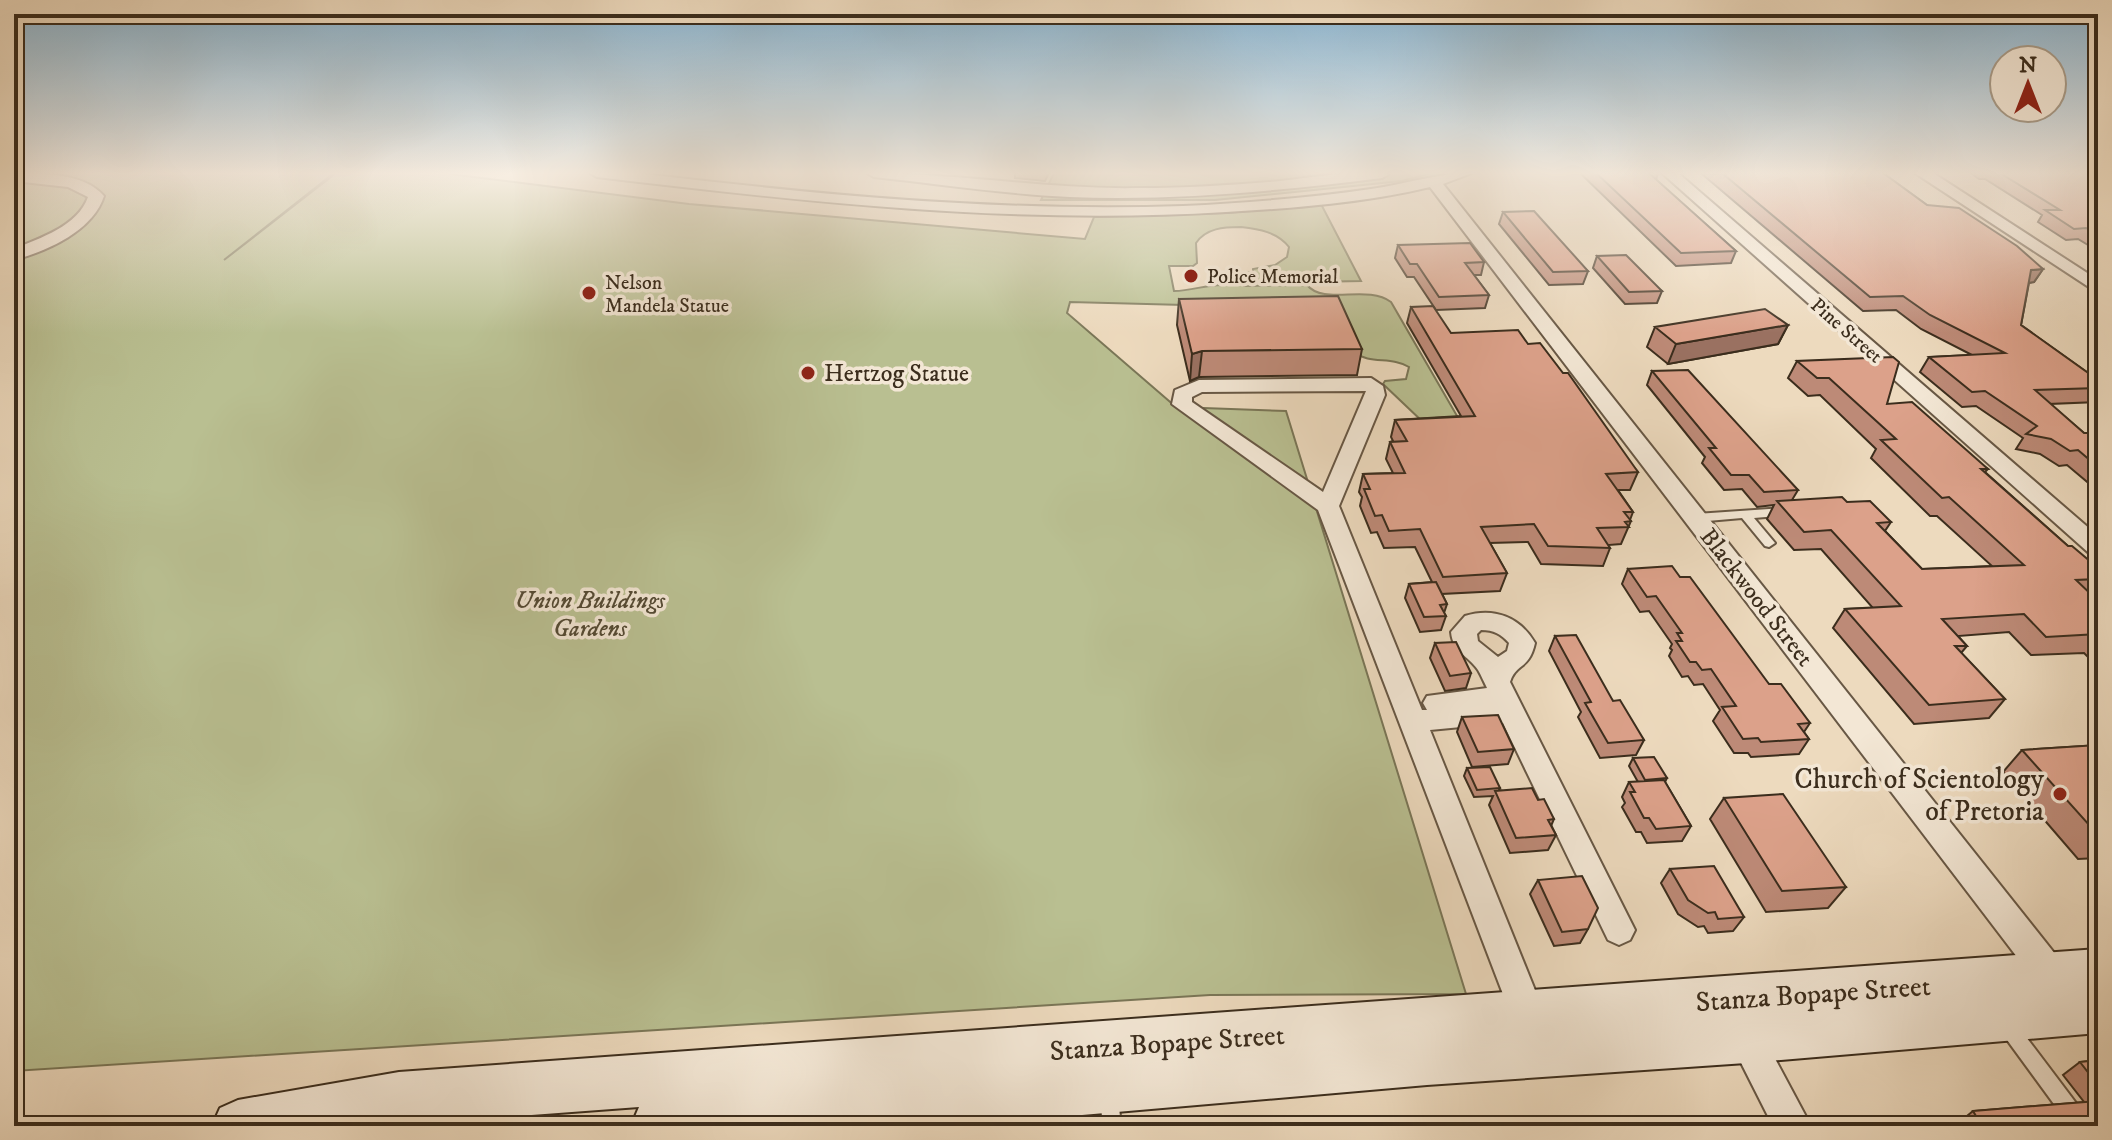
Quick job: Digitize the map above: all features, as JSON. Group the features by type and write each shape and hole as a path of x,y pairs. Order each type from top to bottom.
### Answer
{"main road":[{"name":"Stanza Bopape Street","path":"238,1126 1528,1015 1735,1020 2001,1018 2082,992"},
{"name":"Stanza Bopape Street","path":"666,1126 1110,1106 1427,1060 1672,1044 1735,1020 2082,992"},
{"path":"1427,1060 1496,1034 1528,1015 1555,1030 1590,1039 1672,1044"}],"street":[{"path":"14,255 72,226"},
{"name":"Blackwood Street","path":"1469,226 1696,518 2082,992"},
{"name":"Pine Street","path":"1730,226 2098,549"},
{"path":"2005,226 2095,284"},
{"path":"1328,506 1375,395 1376,390 1371,384 1199,386 1182,394 1182,404 1191,411 1328,506 1528,1015"},
{"path":"1409,713 1505,698 1619,930"},
{"path":"1735,1020 1793,1126"}],"lane":[{"path":"1696,518 1791,511"},
{"path":"1745,515 1769,543"},
{"path":"2001,1018 2081,1126"}],"green space":[{"name":"Union Buildings Gardens","path":"14,226 267,226 224,260 268,226 940,226 1085,239 1090,226 1333,226 1361,281 1251,283 1243,286 1307,285 1324,294 1370,295 1391,302 1464,428 1424,423 1383,384 1385,381 1406,379 1409,367 1402,364 1367,358 1185,305 1070,302 1067,313 1176,407 1286,411 1466,994 1210,995 14,1071 14,325 21,324 14,323","holes":["1235,227 1267,232 1289,247 1287,257 1275,265 1253,269 1253,272 1222,273 1225,285 1174,291 1169,266 1193,266 1197,263 1196,243 1205,234"]}],"building":[{"path":"1515,226 1548,226 1588,271 1553,272"},
{"path":"1653,226 1708,226 1736,251 1681,253"},
{"path":"1785,226 1987,226 2017,246 2043,269 2031,270 2021,325 2098,380 2098,388 2035,390 2084,433 2098,433 2098,467 2078,450 2070,451 2051,439 2026,434 2037,426 1985,391 1972,392 1929,357 2005,353 1930,315 1903,296 1870,297"},
{"path":"2070,226 2098,226 2098,235 2086,228"},
{"path":"1470,243 1484,262 1465,263 1489,295 1439,297 1417,264 1410,264 1398,245"},
{"path":"1626,255 1662,291 1629,292 1597,256"},
{"path":"1338,296 1362,349 1202,351 1192,354 1179,299"},
{"path":"1433,306 1451,333 1518,330 1528,344 1540,343 1563,373 1568,373 1638,472 1606,474 1633,512 1624,512 1631,521 1625,522 1629,527 1597,528 1610,548 1548,546 1534,524 1481,527 1507,573 1443,577 1420,529 1389,531 1382,515 1375,516 1364,489 1370,489 1363,474 1405,473 1390,442 1407,441 1395,420 1475,416 1411,307"},
{"path":"1765,309 1788,325 1676,344 1655,327"},
{"path":"1893,357 1899,362 1887,404 1912,402 1988,469 1981,469 2068,546 2098,568 2098,579 2076,580 2098,601 2098,634 2046,637 2024,614 1942,619 1967,646 1955,646 2005,699 1929,705 1845,609 1901,606 1831,530 1804,532 1777,501 1842,497 1847,502 1870,501 1891,522 1877,523 1922,569 2024,565 1949,497 1942,498 1881,440 1896,439 1829,378 1817,378 1797,361"},
{"path":"1688,370 1798,490 1764,492 1749,475 1731,475 1709,448 1716,448 1652,371"},
{"path":"1672,566 1680,577 1690,577 1769,684 1781,684 1810,723 1798,724 1809,739 1761,742 1758,738 1743,739 1722,707 1736,706 1711,669 1702,670 1696,662 1690,662 1676,641 1682,641 1677,633 1682,633 1656,596 1647,597 1628,569"},
{"path":"1436,582 1447,604 1440,605 1446,616 1424,617 1409,584"},
{"path":"1576,635 1613,701 1620,700 1644,740 1608,743 1585,703 1591,702 1555,636"},
{"path":"1456,642 1471,673 1450,676 1435,643"},
{"path":"1498,715 1514,749 1478,752 1462,717"},
{"path":"2098,745 2098,835 2022,750"},
{"path":"1654,757 1667,778 1645,780 1633,758"},
{"path":"1490,767 1500,788 1477,790 1467,768"},
{"path":"1664,780 1691,826 1656,829 1649,818 1644,818 1630,792 1635,792 1629,782"},
{"path":"1532,788 1538,800 1544,799 1554,819 1548,820 1556,835 1516,838 1495,791"},
{"path":"1783,794 1846,887 1782,891 1724,798"},
{"path":"1714,866 1744,917 1718,919 1715,912 1708,913 1688,900 1670,869"},
{"path":"1582,876 1598,908 1588,929 1562,932 1538,880"},
{"path":"2098,1060 2098,1085 2080,1062"},
{"path":"2098,1101 2098,1126 1982,1126 1973,1111"}],"place":[{"name":"Police Memorial","path":"1191,276"},
{"name":"Nelson Mandela Statue","path":"589,293"},
{"name":"Hertzog Statue","path":"808,373"},
{"name":"Church of Scientology of Pretoria","path":"2060,794"}]}
